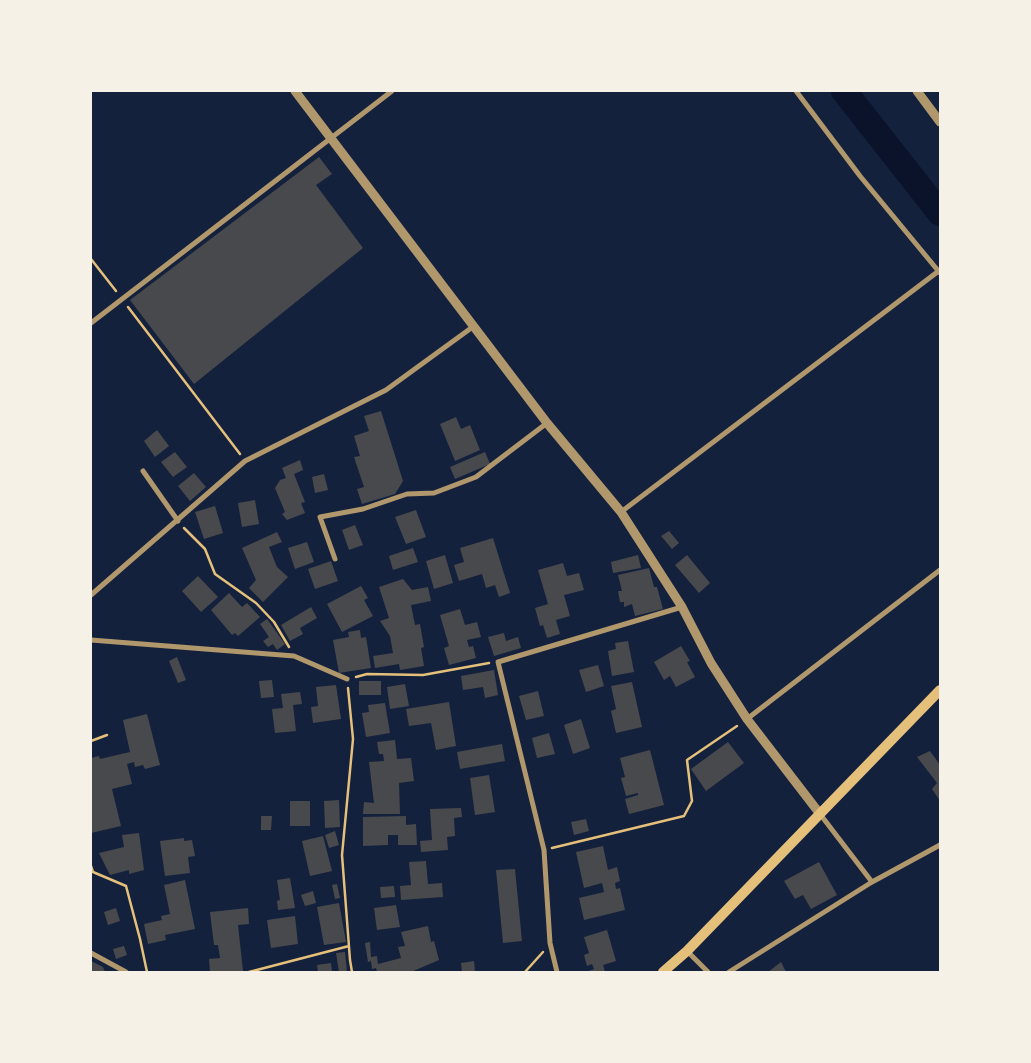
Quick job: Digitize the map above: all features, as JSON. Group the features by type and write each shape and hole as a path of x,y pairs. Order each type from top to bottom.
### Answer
{"main road":[{"path":"664,972 688,951 940,690"}],"street":[{"path":"295,91 547,423 621,512 682,607 711,664 747,719 872,882"},
{"path":"91,323 392,91"},
{"path":"621,512 939,272 860,176 796,91"},
{"path":"917,91 940,122"},
{"path":"91,595 245,461 386,390 474,326"},
{"path":"335,559 320,517 362,510 407,494 434,493 476,477 547,423"},
{"path":"143,471 178,521"},
{"path":"747,719 940,570"},
{"path":"557,972 550,943 544,850 498,662 682,607"},
{"path":"91,640 294,656 347,679"},
{"path":"729,972 872,882 940,845"},
{"path":"688,951 708,972"},
{"path":"91,953 126,972"}],"path":[{"path":"91,259 245,461"},
{"path":"178,521 206,549 215,574 256,603 274,622 294,656"},
{"path":"352,972 342,855 353,739 347,679 367,674 423,675 498,662"},
{"path":"544,850 684,816 692,801 687,760 747,719"},
{"path":"91,741 107,735"},
{"path":"91,866 93,872 126,886 147,972"},
{"path":"525,972 550,943"},
{"path":"249,972 349,946"}],"building":[{"path":"319,157 332,174 316,185 363,248 194,384 130,300"},
{"path":"381,411 403,481 395,494 362,504 357,489 364,487 354,457 360,456 354,436 369,431 364,416"},
{"path":"456,417 461,429 470,425 480,450 455,461 440,424"},
{"path":"157,430 169,446 155,457 144,441"},
{"path":"175,452 187,467 173,477 161,462"},
{"path":"485,452 490,464 455,479 450,467"},
{"path":"300,460 303,470 294,474 305,502 301,503 305,513 287,520 282,514 285,512 275,488 280,480 286,478 282,468"},
{"path":"194,473 206,487 190,501 178,486"},
{"path":"324,474 328,490 315,493 312,477"},
{"path":"255,500 259,524 242,527 238,503"},
{"path":"215,506 223,533 204,539 195,512"},
{"path":"416,510 426,537 406,544 395,517"},
{"path":"355,525 363,545 349,550 342,530"},
{"path":"669,531 679,543 672,549 661,536"},
{"path":"277,532 282,542 269,547 277,567 288,577 263,602 249,588 256,580 242,548"},
{"path":"493,538 510,593 499,597 495,585 486,588 482,574 459,581 454,565 464,562 460,548"},
{"path":"307,542 314,562 295,569 288,548"},
{"path":"413,548 418,562 393,570 389,556"},
{"path":"445,555 453,583 434,589 426,561"},
{"path":"638,555 641,568 613,573 611,562"},
{"path":"687,555 710,583 699,593 675,565"},
{"path":"331,561 338,581 315,589 308,569"},
{"path":"563,563 567,576 579,573 584,590 564,595 570,616 556,620 560,634 547,638 543,625 540,626 535,608 548,604 538,570"},
{"path":"649,568 663,609 635,616 632,604 624,607 624,602 620,602 618,591 622,591 618,575"},
{"path":"198,576 218,597 201,612 182,591"},
{"path":"403,579 412,590 428,587 431,601 411,605 415,625 420,624 424,647 421,648 424,666 400,670 399,664 375,668 373,656 393,653 390,636 380,621 389,618 379,587"},
{"path":"361,586 368,598 364,600 373,616 342,632 327,604"},
{"path":"229,593 242,607 247,603 260,617 238,636 235,633 232,635 211,610"},
{"path":"311,607 317,618 300,628 303,634 290,641 281,625"},
{"path":"460,609 465,625 477,622 481,637 467,640 469,647 473,646 476,658 449,665 444,648 449,646 440,615"},
{"path":"267,619 285,644 277,650 273,644 268,647 263,641 269,637 260,624"},
{"path":"360,630 361,638 366,637 371,668 339,673 333,640 349,637 348,632"},
{"path":"504,633 506,641 518,637 521,648 494,656 488,637"},
{"path":"628,641 634,672 612,676 608,651 616,649 615,643"},
{"path":"681,646 690,661 687,662 695,677 676,687 670,676 664,680 654,662"},
{"path":"177,657 186,680 178,683 169,661"},
{"path":"598,665 604,686 586,692 579,670"},
{"path":"494,670 498,695 485,698 483,687 463,690 461,676"},
{"path":"272,680 274,697 261,698 259,681"},
{"path":"359,681 381,681 381,695 359,695"},
{"path":"632,682 642,727 616,733 611,711 616,709 611,686"},
{"path":"405,684 409,706 390,709 387,687"},
{"path":"336,685 341,719 313,723 311,707 318,706 316,687"},
{"path":"538,691 544,716 526,720 519,696"},
{"path":"300,692 302,704 293,705 296,731 275,733 272,709 283,708 281,694"},
{"path":"449,702 456,746 436,750 431,723 409,726 406,709"},
{"path":"385,703 390,733 366,737 362,713 369,712 368,705"},
{"path":"147,714 160,765 145,769 143,765 135,767 134,762 127,764 132,784 112,789 121,826 91,833 91,758 99,756 100,759 130,752 123,720"},
{"path":"581,719 590,748 573,754 564,725"},
{"path":"549,733 555,754 537,758 532,738"},
{"path":"395,740 397,759 411,758 414,781 399,783 400,814 363,814 364,802 374,803 369,762 384,761 383,754 379,754 377,742"},
{"path":"728,742 744,763 706,791 691,769"},
{"path":"502,744 505,761 460,769 457,752"},
{"path":"650,750 664,805 629,814 625,799 638,795 638,793 626,796 621,778 625,777 620,758"},
{"path":"930,751 940,765 940,801 932,789 937,783 917,757"},
{"path":"489,775 495,812 475,815 470,778"},
{"path":"339,800 340,827 325,828 324,801"},
{"path":"290,801 310,801 310,826 290,826"},
{"path":"461,808 462,817 454,818 455,836 447,837 448,850 421,852 420,841 432,840 430,809"},
{"path":"261,816 272,816 271,830 261,830"},
{"path":"406,816 406,825 416,824 417,845 398,845 398,835 388,835 388,845 363,846 363,817"},
{"path":"586,819 589,831 574,835 571,822"},
{"path":"335,831 339,845 329,848 325,835"},
{"path":"139,833 144,870 129,874 129,870 110,875 99,853 124,847 122,835"},
{"path":"323,836 332,871 310,876 302,841"},
{"path":"184,838 184,841 192,840 195,856 188,857 190,873 165,876 160,841"},
{"path":"603,846 608,870 617,867 620,881 615,883 616,889 620,888 625,910 584,920 579,898 604,892 602,883 584,888 576,852"},
{"path":"426,861 428,884 442,883 443,897 401,900 400,886 411,885 409,862"},
{"path":"819,862 837,895 811,909 803,895 795,899 784,881"},
{"path":"515,869 522,941 503,943 496,870"},
{"path":"290,878 295,908 278,910 277,901 280,900 277,880"},
{"path":"185,880 195,929 165,935 166,940 148,944 144,924 162,920 161,916 170,914 164,885"},
{"path":"337,884 340,898 335,899 332,885"},
{"path":"394,886 395,897 381,898 380,887"},
{"path":"313,891 316,903 305,906 301,895"},
{"path":"339,903 346,942 324,945 317,907"},
{"path":"396,905 400,927 377,930 374,908"},
{"path":"116,908 120,921 108,925 104,912"},
{"path":"248,908 249,924 238,925 243,971 210,972 209,959 220,958 218,945 214,945 210,912"},
{"path":"295,916 298,944 271,948 267,920"},
{"path":"428,926 431,942 434,941 439,960 411,972 377,972 376,968 372,969 371,961 368,962 365,943 370,942 371,957 377,956 378,964 401,958 398,947 405,946 401,932"},
{"path":"607,930 616,961 603,965 605,972 586,972 594,969 592,964 587,966 584,955 589,953 584,937"},
{"path":"124,946 127,955 116,959 113,949"},
{"path":"345,952 347,972 339,972 336,953"},
{"path":"91,961 103,967 105,972 91,972"},
{"path":"474,961 475,972 462,972 461,963"},
{"path":"781,962 786,972 768,972"},
{"path":"331,963 332,972 318,972 317,965"}],"waterway":[{"path":"844,91 940,213"}]}
